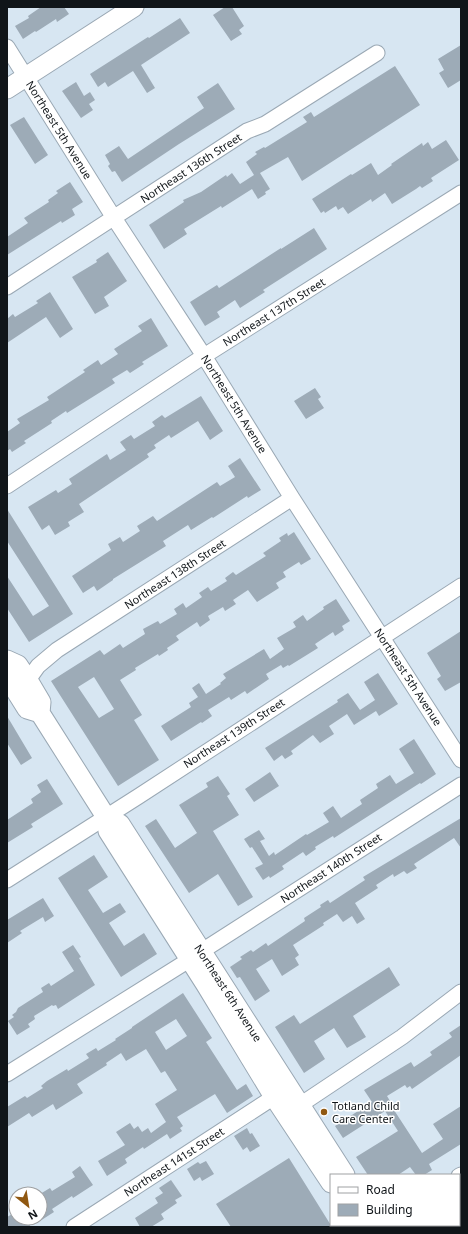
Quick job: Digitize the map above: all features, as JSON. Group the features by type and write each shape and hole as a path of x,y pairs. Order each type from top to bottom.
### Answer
{"main road":[{"path":"7,89 134,7"},
{"name":"Northeast 6th Avenue","path":"7,660 18,665 18,690"},
{"name":"Northeast 6th Avenue","path":"7,677 18,690 41,702 40,713 106,817 108,831 196,961 274,1097 330,1181"},
{"path":"196,961 214,986 281,1090 294,1104 300,1105 343,1174"}],"street":[{"name":"Northeast 5th Avenue","path":"7,47 114,218 204,356 292,498 461,760"},
{"name":"Northeast 136th Street","path":"7,287 248,131 265,124 377,53"},
{"name":"Northeast 137th Street","path":"7,486 204,356 461,193"},
{"name":"Northeast 138th Street","path":"18,690 38,666 57,650 292,498"},
{"name":"Northeast 139th Street","path":"7,880 461,586"},
{"name":"Northeast 138th Street","path":"7,660 34,659 57,650"},
{"name":"Northeast 140th Street","path":"7,1074 196,961 461,785"},
{"path":"300,1105 402,1037 461,992"},
{"name":"Northeast 141st Street","path":"74,1227 274,1097"}],"building":[{"path":"41,7 64,7 69,14 57,22 56,19 23,39 15,26 29,18 28,16"},
{"path":"225,7 232,7 244,26 239,30 242,34 231,41 213,15"},
{"path":"180,18 190,33 141,65 155,88 147,93 133,71 108,87 105,82 98,87 90,74"},
{"path":"461,45 461,80 448,88 439,73 444,70 438,59"},
{"path":"395,66 420,105 302,181 288,157 260,173 270,189 265,192 266,194 258,199 252,189 184,229 187,234 164,249 149,225 184,202 183,200 201,192 226,175 227,177 232,173 240,184 254,175 246,162 257,154 255,152 264,147 265,148 307,122 303,117 311,112 314,117"},
{"path":"76,82 84,96 90,92 95,100 89,104 93,110 81,118 62,91"},
{"path":"218,83 235,109 122,182 115,171 112,172 108,166 110,164 105,155 119,146 128,159 204,108 197,97"},
{"path":"24,117 48,155 35,164 10,125"},
{"path":"446,140 459,160 431,178 433,181 422,188 420,186 392,204 385,193 372,202 371,199 348,214 343,207 338,210 336,206 325,213 324,211 321,213 312,199 371,163 378,175 392,165 391,164 422,143 423,146 428,142 432,149"},
{"path":"70,182 83,202 72,209 75,215 62,223 61,221 7,255 7,237 28,223 24,218 49,202 48,200 58,193 56,191"},
{"path":"314,228 327,249 263,290 265,292 240,308 235,300 217,312 220,317 205,326 190,302 217,285 219,288"},
{"path":"108,252 127,281 104,297 109,306 95,314 72,277 97,262 96,260"},
{"path":"50,292 73,329 60,338 46,317 7,343 7,319 13,314 15,317 38,303 36,301"},
{"path":"151,318 168,346 142,362 144,364 130,373 127,370 112,379 115,383 67,413 66,411 51,421 52,423 24,441 26,443 12,452 10,449 7,451 7,432 20,423 17,419 49,400 47,397 85,372 83,370 98,360 101,365 118,354 114,349 142,331 138,326"},
{"path":"315,388 321,397 318,399 324,408 306,419 294,401"},
{"path":"201,396 223,431 210,440 198,421 171,438 169,435 154,445 156,448 147,454 149,457 79,504 84,512 68,522 70,526 55,535 49,525 42,530 28,507 56,490 58,493 72,484 69,479 107,454 110,460 126,450 120,442 131,435 134,439 155,426 152,422 162,415 165,418"},
{"path":"240,458 261,490 248,498 247,496 191,530 188,525 163,541 166,546 113,579 97,591 94,586 83,593 72,576 111,550 108,544 120,537 123,542 140,531 137,526 153,516 157,521 217,482 220,486 235,477 228,466"},
{"path":"7,509 73,614 29,642 7,608 7,576 33,616 49,606 7,541"},
{"path":"294,532 311,559 301,565 299,562 283,572 286,577 276,583 279,588 257,602 248,590 233,600 236,604 225,611 223,607 208,616 210,620 200,627 197,622 176,636 179,640 167,648 168,650 159,656 158,654 135,668 136,670 120,680 142,715 134,720 159,760 118,786 51,681 100,650 104,655 120,644 123,648 145,634 143,629 158,621 160,624 177,614 174,609 183,603 186,608 202,597 199,593 208,587 211,591 227,581 225,578 233,572 236,575 266,556 263,553 281,541 279,538 287,533 288,536","holes":["94,677 114,709 99,718 78,687"]},
{"path":"336,599 350,621 342,626 344,630 335,636 333,632 315,644 318,648 289,666 288,665 283,668 281,665 266,674 269,679 247,694 245,691 231,700 229,697 208,710 212,716 171,741 161,726 191,707 189,703 198,697 192,688 199,683 206,694 221,684 220,683 226,678 223,674 264,649 270,659 284,649 277,638 296,627 293,622 303,615 307,621 324,609 323,607"},
{"path":"461,631 461,682 445,691 437,679 441,676 427,653"},
{"path":"378,673 398,704 379,716 376,711 354,725 347,714 329,726 334,734 320,743 313,735 291,751 293,754 285,759 282,755 274,761 265,748 338,702 337,700 348,693 360,710 375,700 364,682"},
{"path":"7,716 32,758 21,765 7,743"},
{"path":"414,739 436,774 334,838 333,836 315,847 316,849 306,856 303,852 282,866 284,869 270,878 269,876 263,880 255,868 263,864 252,847 250,848 244,839 259,830 265,839 260,841 269,856 274,852 275,855 306,834 307,835 329,822 323,813 333,806 341,818 362,804 360,800 378,788 376,784 390,775 396,784 414,773 399,749"},
{"path":"270,772 279,786 254,802 245,789"},
{"path":"218,776 230,794 227,796 239,815 213,831 253,897 238,906 218,874 189,893 145,826 156,819 175,848 197,833 179,805 208,787 206,783"},
{"path":"47,779 63,804 31,824 33,827 7,843 7,820 33,803 31,799 41,792 37,785"},
{"path":"461,818 461,848 454,838 414,864 417,868 407,874 404,871 394,877 393,874 376,885 378,888 355,903 365,919 357,924 352,916 343,922 337,914 323,923 324,925 293,945 299,955 295,958 299,965 282,976 272,959 256,969 270,991 255,1001 240,977 237,978 230,967 242,959 240,957 251,950 253,952 266,943 268,946 305,921 304,918 321,907 320,905 328,900 330,903 365,880 363,877"},
{"path":"94,855 108,877 88,890 103,913 120,903 126,912 109,923 124,946 144,933 157,954 121,977 58,878"},
{"path":"43,898 54,916 45,922 43,917 20,931 22,933 7,943 7,920"},
{"path":"73,945 81,957 79,958 95,985 58,1009 56,1005 52,1005 34,1016 35,1019 28,1024 30,1027 17,1035 8,1021 14,1017 12,1015 18,1008 43,992 41,988 49,983 51,986 74,971 62,952"},
{"path":"389,967 400,985 353,1016 366,1037 347,1048 334,1028 314,1041 325,1059 304,1073 275,1027 294,1015 300,1024"},
{"path":"183,993 212,1038 206,1042 237,1090 246,1084 253,1096 227,1113 215,1094 177,1117 183,1126 180,1128 182,1131 170,1139 167,1134 144,1149 143,1147 125,1159 127,1163 107,1176 98,1161 125,1145 116,1132 130,1123 134,1129 138,1126 142,1132 148,1128 151,1133 166,1122 155,1104 177,1090 165,1071 161,1073 146,1049 126,1061 121,1053 106,1063 107,1065 77,1084 83,1093 56,1110 53,1104 32,1117 29,1113 7,1127 7,1107 25,1096 27,1098 43,1088 41,1086 47,1081 67,1069 68,1071 89,1058 86,1054 96,1048 98,1051 116,1040 115,1039","holes":["176,1019 187,1036 166,1050 155,1032"]},
{"path":"461,1025 461,1055 412,1089 410,1086 407,1088 405,1085 387,1096 393,1106 392,1107 422,1153 443,1139 433,1124 461,1106 461,1144 429,1164 432,1170 426,1174 415,1174 410,1167 400,1174 367,1174 356,1157 398,1131 385,1111 343,1138 335,1126 372,1102 364,1090 411,1062 414,1067 432,1055 430,1052 452,1037 449,1033"},
{"path":"247,1128 260,1146 250,1152 247,1147 243,1150 234,1136"},
{"path":"289,1158 332,1227 231,1227 216,1204"},
{"path":"206,1161 214,1174 202,1181 200,1177 194,1181 187,1169 198,1162 200,1164"},
{"path":"80,1166 93,1185 52,1209 54,1212 48,1216 48,1189 50,1188 52,1191 75,1177 72,1172"},
{"path":"171,1180 182,1196 175,1200 177,1203 161,1214 164,1219 151,1227 140,1227 135,1218 158,1203 155,1198 163,1193 159,1188"},
{"path":"7,1217 8,1226 31,1227 7,1227"}],"place":[{"name":"Totland Child Care Center","path":"324,1112"}]}
